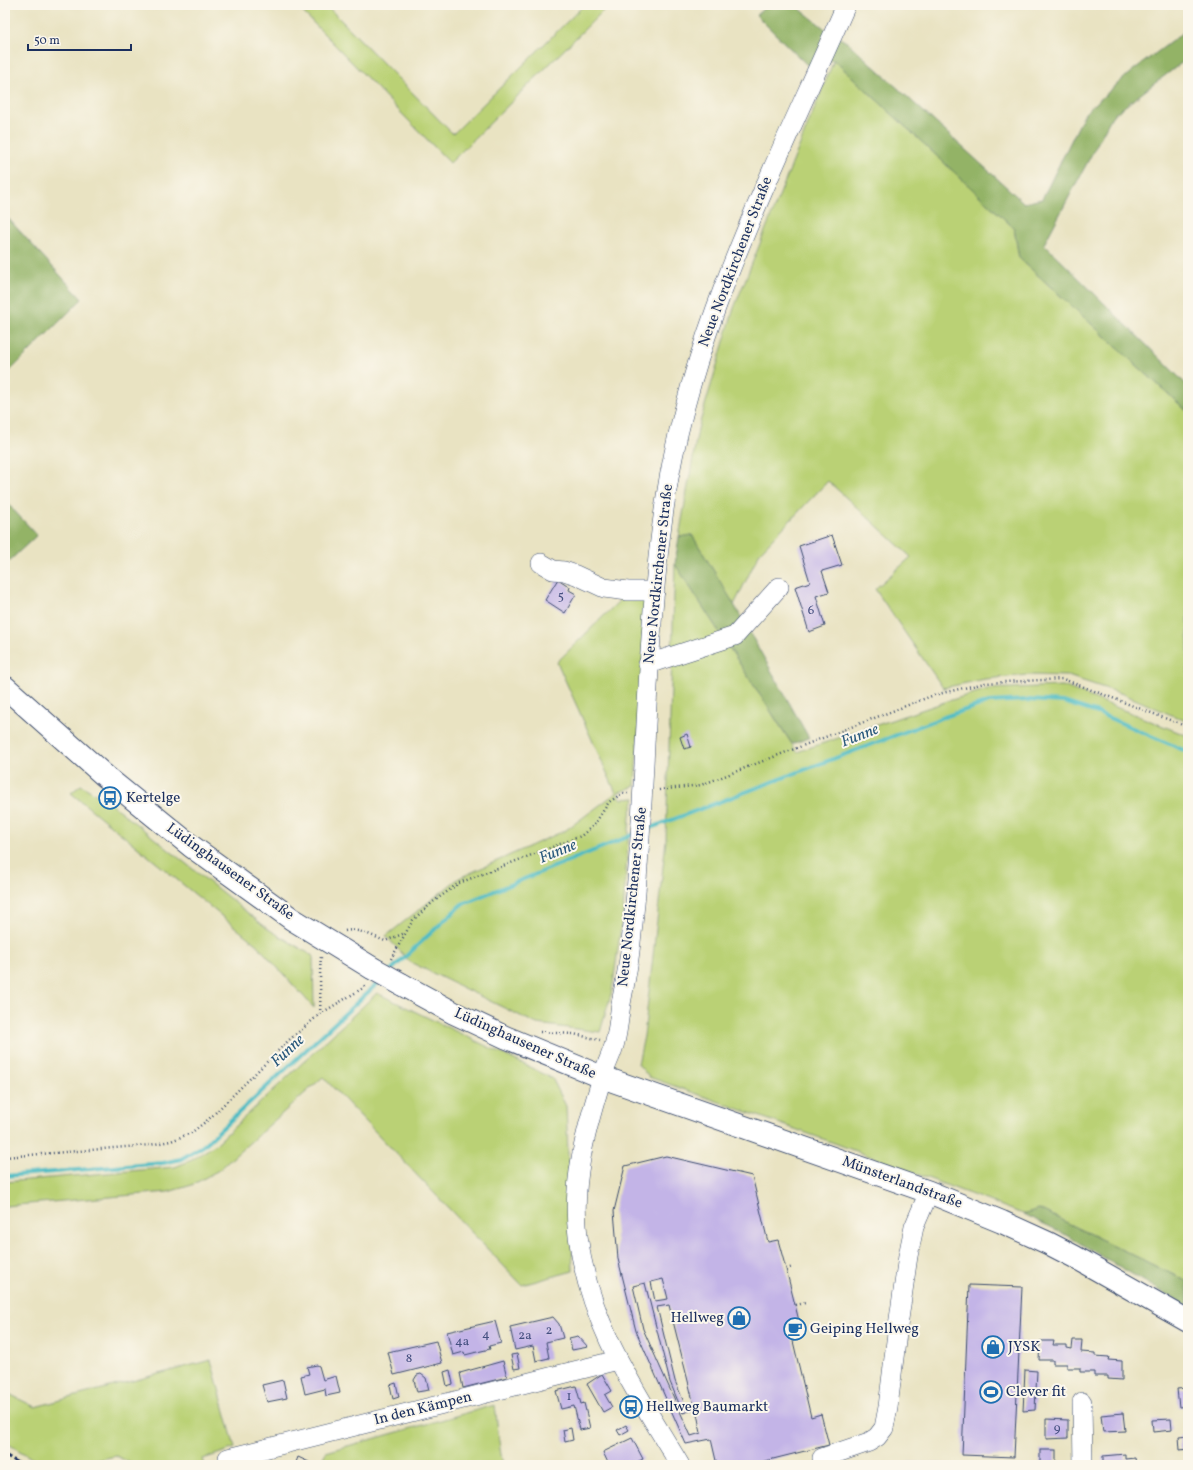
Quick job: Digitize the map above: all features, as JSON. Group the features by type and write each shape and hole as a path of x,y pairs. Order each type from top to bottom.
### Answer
{"main road":[{"name":"Lüdinghausener Straße","path":"5,687 105,776 191,846 292,919 376,971 454,1013 505,1037 602,1077"},
{"name":"Münsterlandstraße","path":"602,1077 929,1192 1048,1243 1188,1321"}],"street":[{"name":"Neue Nordkirchener Straße","path":"602,1077 614,1044 630,954 642,813 648,664 658,556 670,476 686,404 705,339 736,256 767,181 846,5"},
{"path":"541,563 553,570 564,571 576,575 604,588 628,591 655,591"},
{"path":"648,664 735,636 779,587"},
{"name":"Lüdinghausener Straße","path":"602,1077 578,1175 575,1203 578,1236 589,1292 600,1322 618,1360 680,1465"},
{"path":"822,1458 869,1442 877,1438 884,1428 908,1256 914,1227 929,1192"},
{"name":"In den Kämpen","path":"228,1458 618,1360"},
{"path":"1082,1402 1083,1465"}],"path":[{"path":"5,1157 150,1145 171,1141 191,1133 209,1119 289,1040 320,1014 363,988 376,971 393,956 413,920 432,902 459,883 581,836 594,825 609,802 623,793 701,785 934,695 985,683 1064,679 1188,727"},
{"path":"344,932 352,930 360,931 385,941 405,932"},
{"path":"320,1014 321,996 319,977 322,938"},
{"path":"535,1031 574,1034 614,1044"},
{"path":"786,1269 793,1267"},
{"path":"796,1305 805,1303"}],"green space":[{"path":"296,5 326,5 453,134 584,5 609,5 450,163"},
{"path":"768,5 795,5 824,28 848,43 1024,203 1042,199 1085,113 1132,71 1188,29 1188,58 1112,116 1044,244 1188,386 1188,412 1019,258 1014,228 834,60 807,65 756,15"},
{"path":"834,60 1014,228 1019,258 1188,412 1188,722 1123,694 1068,676 1029,675 985,679 943,688 875,589 911,557 828,481 760,552 734,605 692,535 679,537 698,429 734,308"},
{"path":"5,215 82,299 5,376"},
{"path":"5,501 37,535 5,565"},
{"path":"692,535 732,601 809,738 792,744 675,564 679,537"},
{"path":"675,564 797,752 988,689 1063,686 1188,736 1188,1282 1039,1209 1023,1214 837,1144 649,1077 638,1064 644,1036 666,840"},
{"path":"623,597 647,597 635,786 617,793 622,799 635,798 630,815 623,913 612,991 600,1032 537,1024 410,962 386,936 459,878 566,830 616,793 557,662"},
{"path":"81,785 110,803 268,929 313,956 314,1008 257,945 71,793"},
{"path":"377,993 552,1078 566,1106 573,1271 522,1285 323,1077 219,1170 192,1185 168,1192 5,1206 5,1182 175,1167 192,1160 216,1144"},
{"path":"1039,1209 1188,1282 1188,1307 1059,1231 1023,1214"},
{"path":"211,1360 235,1448 203,1459 205,1465 134,1465 116,1456 73,1465 43,1465 5,1442 5,1392 35,1407"},
{"path":"495,1405 503,1465 319,1465 326,1452"}],"building":[{"path":"832,535 842,565 822,571 829,592 816,596 825,626 809,632 795,587 810,582 799,546"},
{"path":"558,579 570,587 569,590 576,594 565,613 545,600"},
{"path":"687,734 691,747 684,749 680,737"},
{"name":"Hellweg","path":"666,1156 752,1176 768,1242 778,1240 802,1333 792,1337 811,1417 821,1414 829,1445 753,1465 717,1465 711,1439 686,1444 636,1331 618,1259 614,1211 625,1166","holes":["663,1279 668,1299 655,1301 651,1282","645,1283 670,1382 683,1413 696,1409 701,1433 691,1436 643,1329 633,1286","669,1305 694,1405 686,1407 675,1381 657,1307"]},
{"path":"969,1285 1022,1287 1014,1457 962,1455"},
{"path":"553,1317 559,1324 563,1338 546,1342 549,1358 536,1361 533,1346 515,1350 510,1327"},
{"path":"495,1321 501,1343 489,1346 490,1349 465,1355 464,1352 453,1355 447,1332"},
{"path":"578,1336 588,1347 572,1350 569,1338"},
{"path":"1073,1340 1082,1340 1081,1352 1095,1353 1095,1356 1109,1357 1108,1360 1122,1361 1122,1380 1108,1379 1108,1376 1094,1376 1094,1372 1080,1372 1080,1368 1067,1368 1067,1364 1053,1364 1053,1360 1039,1360 1040,1341 1054,1341 1053,1345 1067,1345 1067,1348 1072,1349"},
{"path":"436,1341 442,1363 394,1375 388,1352"},
{"path":"517,1354 520,1368 514,1369 511,1355"},
{"path":"503,1361 507,1377 463,1388 460,1373"},
{"path":"319,1366 323,1380 336,1376 340,1393 326,1396 325,1389 305,1394 301,1376 309,1374 307,1367"},
{"path":"450,1370 453,1384 447,1386 444,1372"},
{"path":"1025,1370 1037,1371 1035,1410 1023,1411"},
{"path":"421,1374 426,1378 429,1390 417,1392 414,1380 417,1375"},
{"path":"602,1374 612,1391 605,1395 612,1407 603,1412 587,1384"},
{"path":"283,1380 287,1398 267,1402 262,1385"},
{"path":"396,1383 399,1397 393,1399 390,1385"},
{"path":"576,1386 581,1404 584,1403 590,1428 580,1430 574,1406 561,1409 556,1391"},
{"path":"1188,1388 1188,1406 1179,1407 1177,1389"},
{"path":"1123,1413 1125,1431 1103,1432 1101,1415"},
{"path":"1046,1419 1068,1420 1068,1438 1046,1439"},
{"path":"1171,1419 1172,1430 1153,1432 1152,1420"},
{"path":"626,1425 629,1430 620,1435 617,1430"},
{"path":"571,1428 573,1440 565,1442 563,1430"},
{"path":"1188,1435 1188,1449 1180,1450 1179,1436"},
{"path":"632,1438 643,1459 631,1465 609,1465 603,1452"},
{"path":"1040,1450 1056,1450 1056,1465 1040,1465"},
{"path":"1125,1454 1125,1459 1135,1458 1136,1465 1103,1465 1103,1456"},
{"path":"298,1457 309,1462 307,1465 295,1465"},
{"path":"908,1462 948,1464 908,1465"}],"waterway":[{"name":"Funne","path":"645,830 944,717 989,702 1028,700 1063,702 1098,713 1188,752"},
{"name":"Funne","path":"390,971 462,904 635,834"},
{"name":"Funne","path":"5,1176 163,1163 181,1159 203,1146 381,980"}],"railway":[{"path":"5,1455 22,1465"}],"place":[{"name":"Kertelge","path":"110,798"},
{"name":"Hellweg","path":"739,1318"},
{"name":"Geiping Hellweg","path":"795,1329"},
{"name":"JYSK","path":"993,1347"},
{"name":"Clever fit","path":"991,1392"},
{"name":"Hellweg Baumarkt","path":"631,1407"}]}
